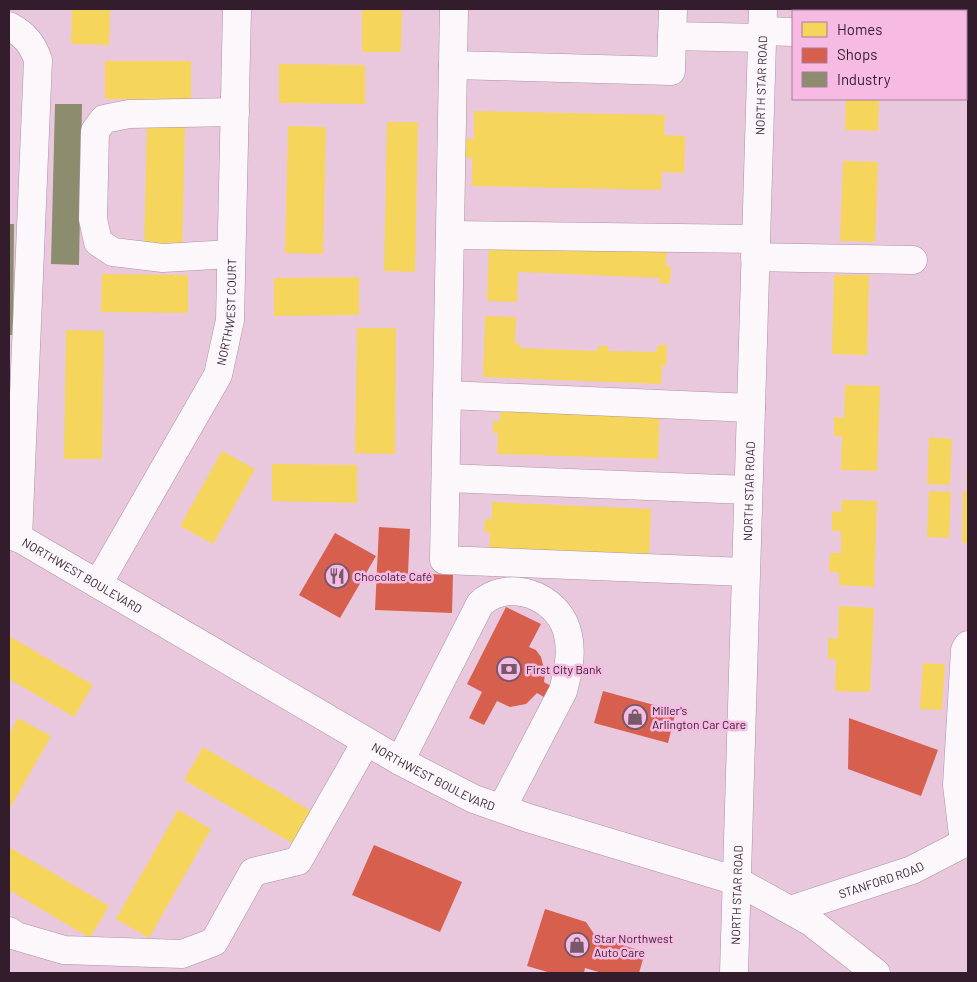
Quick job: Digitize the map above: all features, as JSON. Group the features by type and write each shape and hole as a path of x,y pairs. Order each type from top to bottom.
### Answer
{"street":[{"name":"NORTHWEST COURT","path":"98,584 218,375 230,320 237,9"},
{"path":"454,9 444,560 746,572"},
{"path":"453,65 670,71 673,9"},
{"path":"9,26 22,33 28,39 33,46 38,60 14,535"},
{"path":"672,36 762,26 792,32"},
{"name":"NORTH STAR ROAD","path":"734,973 762,26"},
{"path":"231,254 164,258 113,252 98,242 93,219 93,174 95,131 104,119 129,114 235,112"},
{"path":"450,235 755,248 913,260"},
{"path":"447,395 750,408"},
{"path":"446,478 748,490"},
{"name":"NORTHWEST BOULEVARD","path":"14,535 366,742 474,799 576,833 666,858 737,881 812,922 876,973"},
{"path":"400,761 480,604 489,595 507,590 528,593 546,603 563,622 570,645 569,671 563,691 502,808"},
{"path":"966,842 957,786 965,650 968,645"},
{"path":"9,932 16,936 64,950 182,954 214,942 253,872 298,861 366,742"},
{"name":"STANFORD ROAD","path":"790,910 912,870 966,842"}],"building: Homes":[{"path":"72,9 110,9 109,45 71,44"},
{"path":"362,9 402,9 401,52 362,52"},
{"path":"844,9 879,9 879,10"},
{"path":"105,61 191,61 191,100 105,99"},
{"path":"279,64 365,65 365,104 279,103"},
{"path":"846,100 879,100 878,131 845,130"},
{"path":"474,111 665,115 664,135 685,136 684,173 662,172 661,190 472,186 472,158 462,157 463,139 474,139"},
{"path":"387,122 418,122 415,272 384,271"},
{"path":"147,124 185,125 182,251 144,250"},
{"path":"288,126 326,127 323,254 285,253"},
{"path":"843,161 878,162 875,242 840,241"},
{"path":"489,242 667,248 666,266 671,266 670,284 659,283 660,278 518,272 517,302 487,301"},
{"path":"102,274 188,275 188,313 101,312"},
{"path":"834,275 869,275 867,355 832,354"},
{"path":"359,277 359,315 274,316 274,278"},
{"path":"485,316 516,317 515,344 520,343 520,348 597,351 598,346 608,346 608,351 656,352 658,345 667,345 666,366 662,365 661,384 483,377"},
{"path":"357,328 396,328 395,454 355,453"},
{"path":"66,330 104,331 102,459 64,459"},
{"path":"845,385 880,386 877,471 841,470 842,436 834,436 834,417 844,418"},
{"path":"500,404 660,409 658,459 497,454 498,433 493,433 493,421 500,421"},
{"path":"929,437 952,439 950,485 927,484"},
{"path":"222,451 255,469 213,544 180,526"},
{"path":"272,464 357,465 357,503 272,501"},
{"path":"967,467 968,482 966,482"},
{"path":"929,491 951,492 949,538 927,537"},
{"path":"963,491 968,491 968,543 962,543"},
{"path":"842,500 877,501 874,587 839,585 839,572 829,572 830,553 841,553 841,531 832,531 832,511 841,512"},
{"path":"492,502 651,509 649,559 489,552 490,532 484,532 485,519 492,519"},
{"path":"839,606 874,608 870,692 835,691 836,659 828,659 828,638 838,639"},
{"path":"9,636 93,685 74,717 9,679"},
{"path":"923,663 945,664 942,710 920,709"},
{"path":"18,718 51,736 9,810 9,735"},
{"path":"203,747 311,811 292,843 184,780"},
{"path":"178,810 211,829 149,938 116,919"},
{"path":"9,847 109,906 90,938 9,890"}],"building: Shops":[{"path":"379,527 410,529 408,573 453,575 452,613 375,610"},
{"name":"Chocolate Café","path":"335,533 376,556 340,618 299,595"},
{"name":"First City Bank","path":"506,607 541,624 529,647 536,650 541,657 545,673 544,682 556,689 549,700 537,693 526,704 510,707 497,701 484,725 469,718 482,692 467,684"},
{"name":"Miller's Arlington Car Care","path":"603,691 676,711 668,743 594,723"},
{"path":"849,718 938,750 921,796 848,769"},
{"path":"374,845 462,882 440,932 352,895"},
{"name":"Star Northwest Auto Care","path":"545,909 586,922 596,937 645,952 639,973 602,973 585,968 584,973 551,973 527,966"}],"building: Industry":[{"path":"55,104 82,104 79,265 51,264"},
{"path":"9,224 14,224 13,335 9,335"}],"place":[{"name":"Chocolate Café","path":"337,576"},
{"name":"First City Bank","path":"509,669"},
{"name":"Miller's Arlington Car Care","path":"635,717"},
{"name":"Star Northwest Auto Care","path":"577,945"}]}
